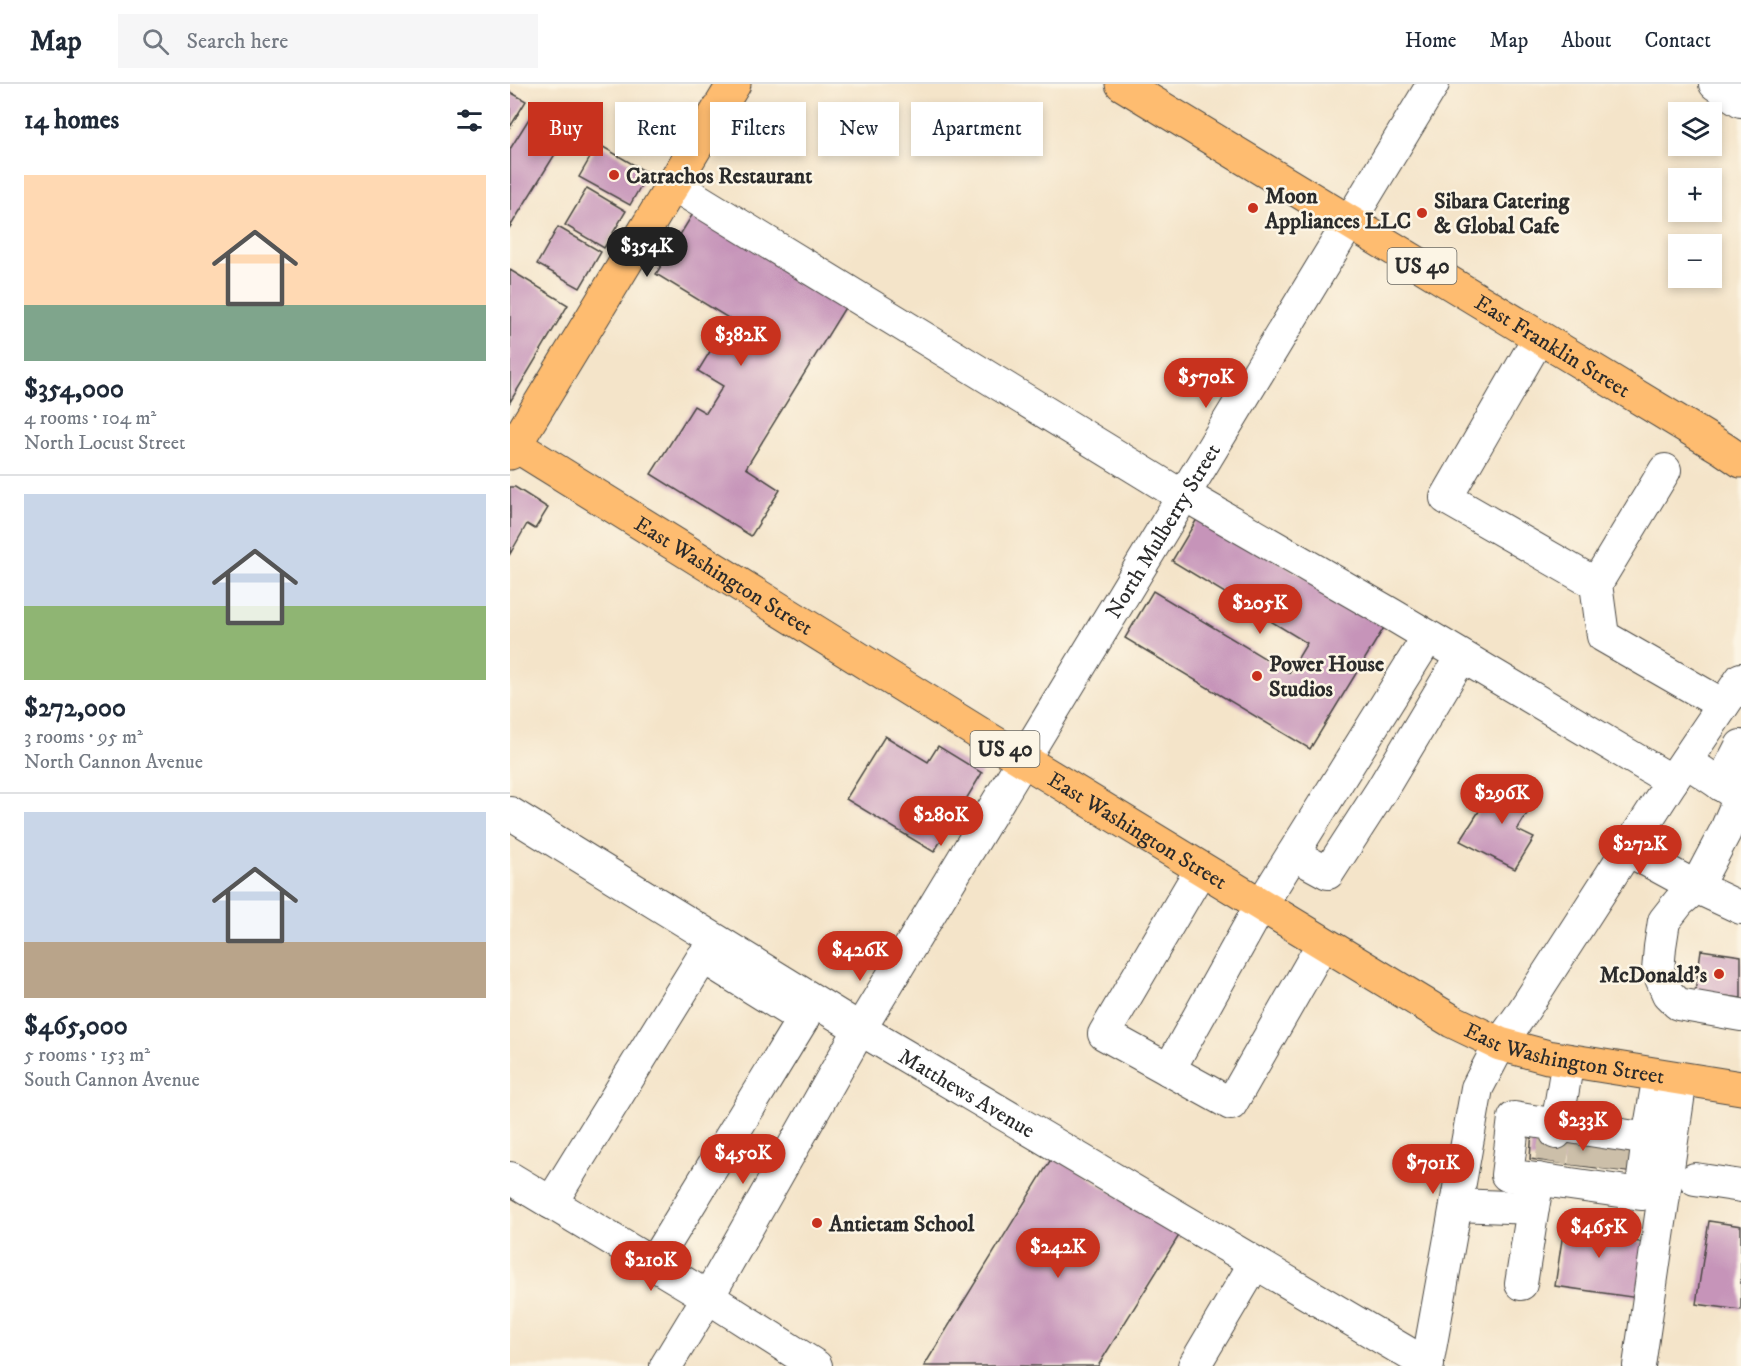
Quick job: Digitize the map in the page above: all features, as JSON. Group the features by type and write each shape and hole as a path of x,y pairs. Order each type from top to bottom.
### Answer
{"main road":[{"path":"512,447 734,84"},
{"name":"East Franklin Street","path":"1122,84 1735,453"},
{"name":"East Washington Street","path":"512,447 1452,1021 1500,1044 1548,1057 1741,1088"}],"street":[{"name":"North Mulberry Street","path":"666,1366 708,1297 860,1029 1433,84"},
{"path":"1715,84 1741,101"},
{"path":"674,184 1182,496 1207,507 1461,657 1679,771 1734,793"},
{"path":"1539,337 1446,498 1596,584"},
{"path":"1665,470 1596,584 1603,636 1723,705"},
{"path":"1169,1070 1261,905 1428,637"},
{"path":"1293,854 1328,873 1381,791 1461,657"},
{"path":"1427,1366 1477,1088 1500,1044 1741,679"},
{"path":"1741,746 1725,832 1696,887 1679,902 1664,921 1658,971 1668,994 1678,1004 1741,1015"},
{"name":"Matthews Avenue","path":"510,813 860,1029 1427,1366"},
{"path":"1628,850 1696,887 1741,908"},
{"path":"1201,868 1104,1034 1231,1104 1323,943"},
{"path":"551,1203 703,957 803,1019 653,1264"},
{"path":"1521,1284 1568,1060"},
{"path":"1600,1157 1641,1194 1648,1139 1670,1077"},
{"path":"1639,1366 1670,1077"},
{"path":"1456,1205 1547,1165 1600,1157 1648,1139"},
{"path":"1547,1165 1600,1157"},
{"path":"510,1178 708,1297 816,1366"},
{"path":"1695,1179 1741,1186"},
{"path":"1194,1366 1255,1263"}],"building":[{"path":"510,92 526,101 510,127"},
{"path":"528,120 528,156 554,156 510,227 510,149"},
{"name":"Catrachos Restaurant","path":"603,147 615,156 648,173 630,205 579,177 591,156 603,156"},
{"path":"587,188 626,211 604,248 565,225"},
{"path":"694,212 846,306 746,468 780,490 751,536 651,474 694,406 706,413 723,386 698,371 730,319 656,274"},
{"path":"558,227 601,252 580,288 537,264"},
{"path":"510,270 568,305 510,402"},
{"path":"510,487 515,487 548,508 535,529 527,524 510,554"},
{"path":"1200,514 1385,626 1310,749 1125,638 1153,591 1289,673 1307,643 1172,561"},
{"path":"885,736 928,762 938,746 982,773 934,852 846,799"},
{"path":"1500,778 1537,797 1517,830 1534,838 1515,869 1460,841"},
{"name":"McDonald's","path":"1701,950 1741,956 1741,998 1695,992"},
{"path":"1532,1129 1640,1147 1635,1173 1530,1159"},
{"path":"1053,1156 1180,1234 1098,1366 924,1366"},
{"path":"1566,1213 1612,1220 1609,1237 1646,1243 1638,1298 1555,1286"},
{"path":"1709,1221 1741,1226 1741,1310 1696,1304"}],"tunnel":[{"path":"1551,1162 1556,1133"},
{"path":"1584,1166 1587,1138"},
{"path":"1613,1170 1616,1142"}],"place":[{"name":"Catrachos Restaurant","path":"614,175"},
{"name":"Moon Appliances LLC","path":"1253,208"},
{"name":"Sibara Catering & Global Cafe","path":"1422,213"},
{"name":"Power House Studios","path":"1257,676"},
{"name":"McDonald's","path":"1719,974"},
{"name":"Antietam School","path":"817,1223"}]}
